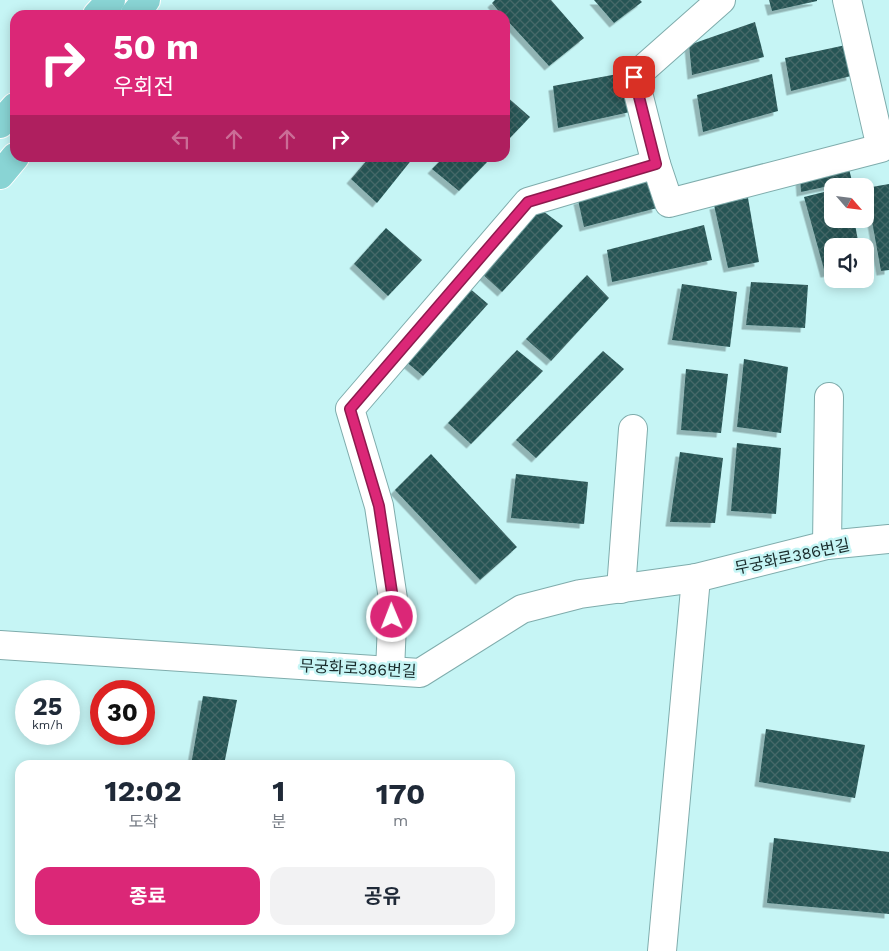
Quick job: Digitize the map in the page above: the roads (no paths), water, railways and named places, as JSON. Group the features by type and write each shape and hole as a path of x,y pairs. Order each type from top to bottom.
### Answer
{"main road":[{"path":"102,10 111,0"},
{"path":"138,10 146,0"},
{"path":"0,124 10,113"},
{"path":"0,175 11,162"}],"street":[{"path":"721,0 634,77 656,164 669,203 881,148 847,0"},
{"path":"390,671 393,599 379,506 350,409 528,202 656,164"},
{"path":"826,545 830,397"},
{"path":"621,589 633,429"},
{"name":"무궁화로386번길","path":"0,645 420,673 522,609 580,594 696,578 826,545 889,539"},
{"path":"662,951 696,578"}]}
